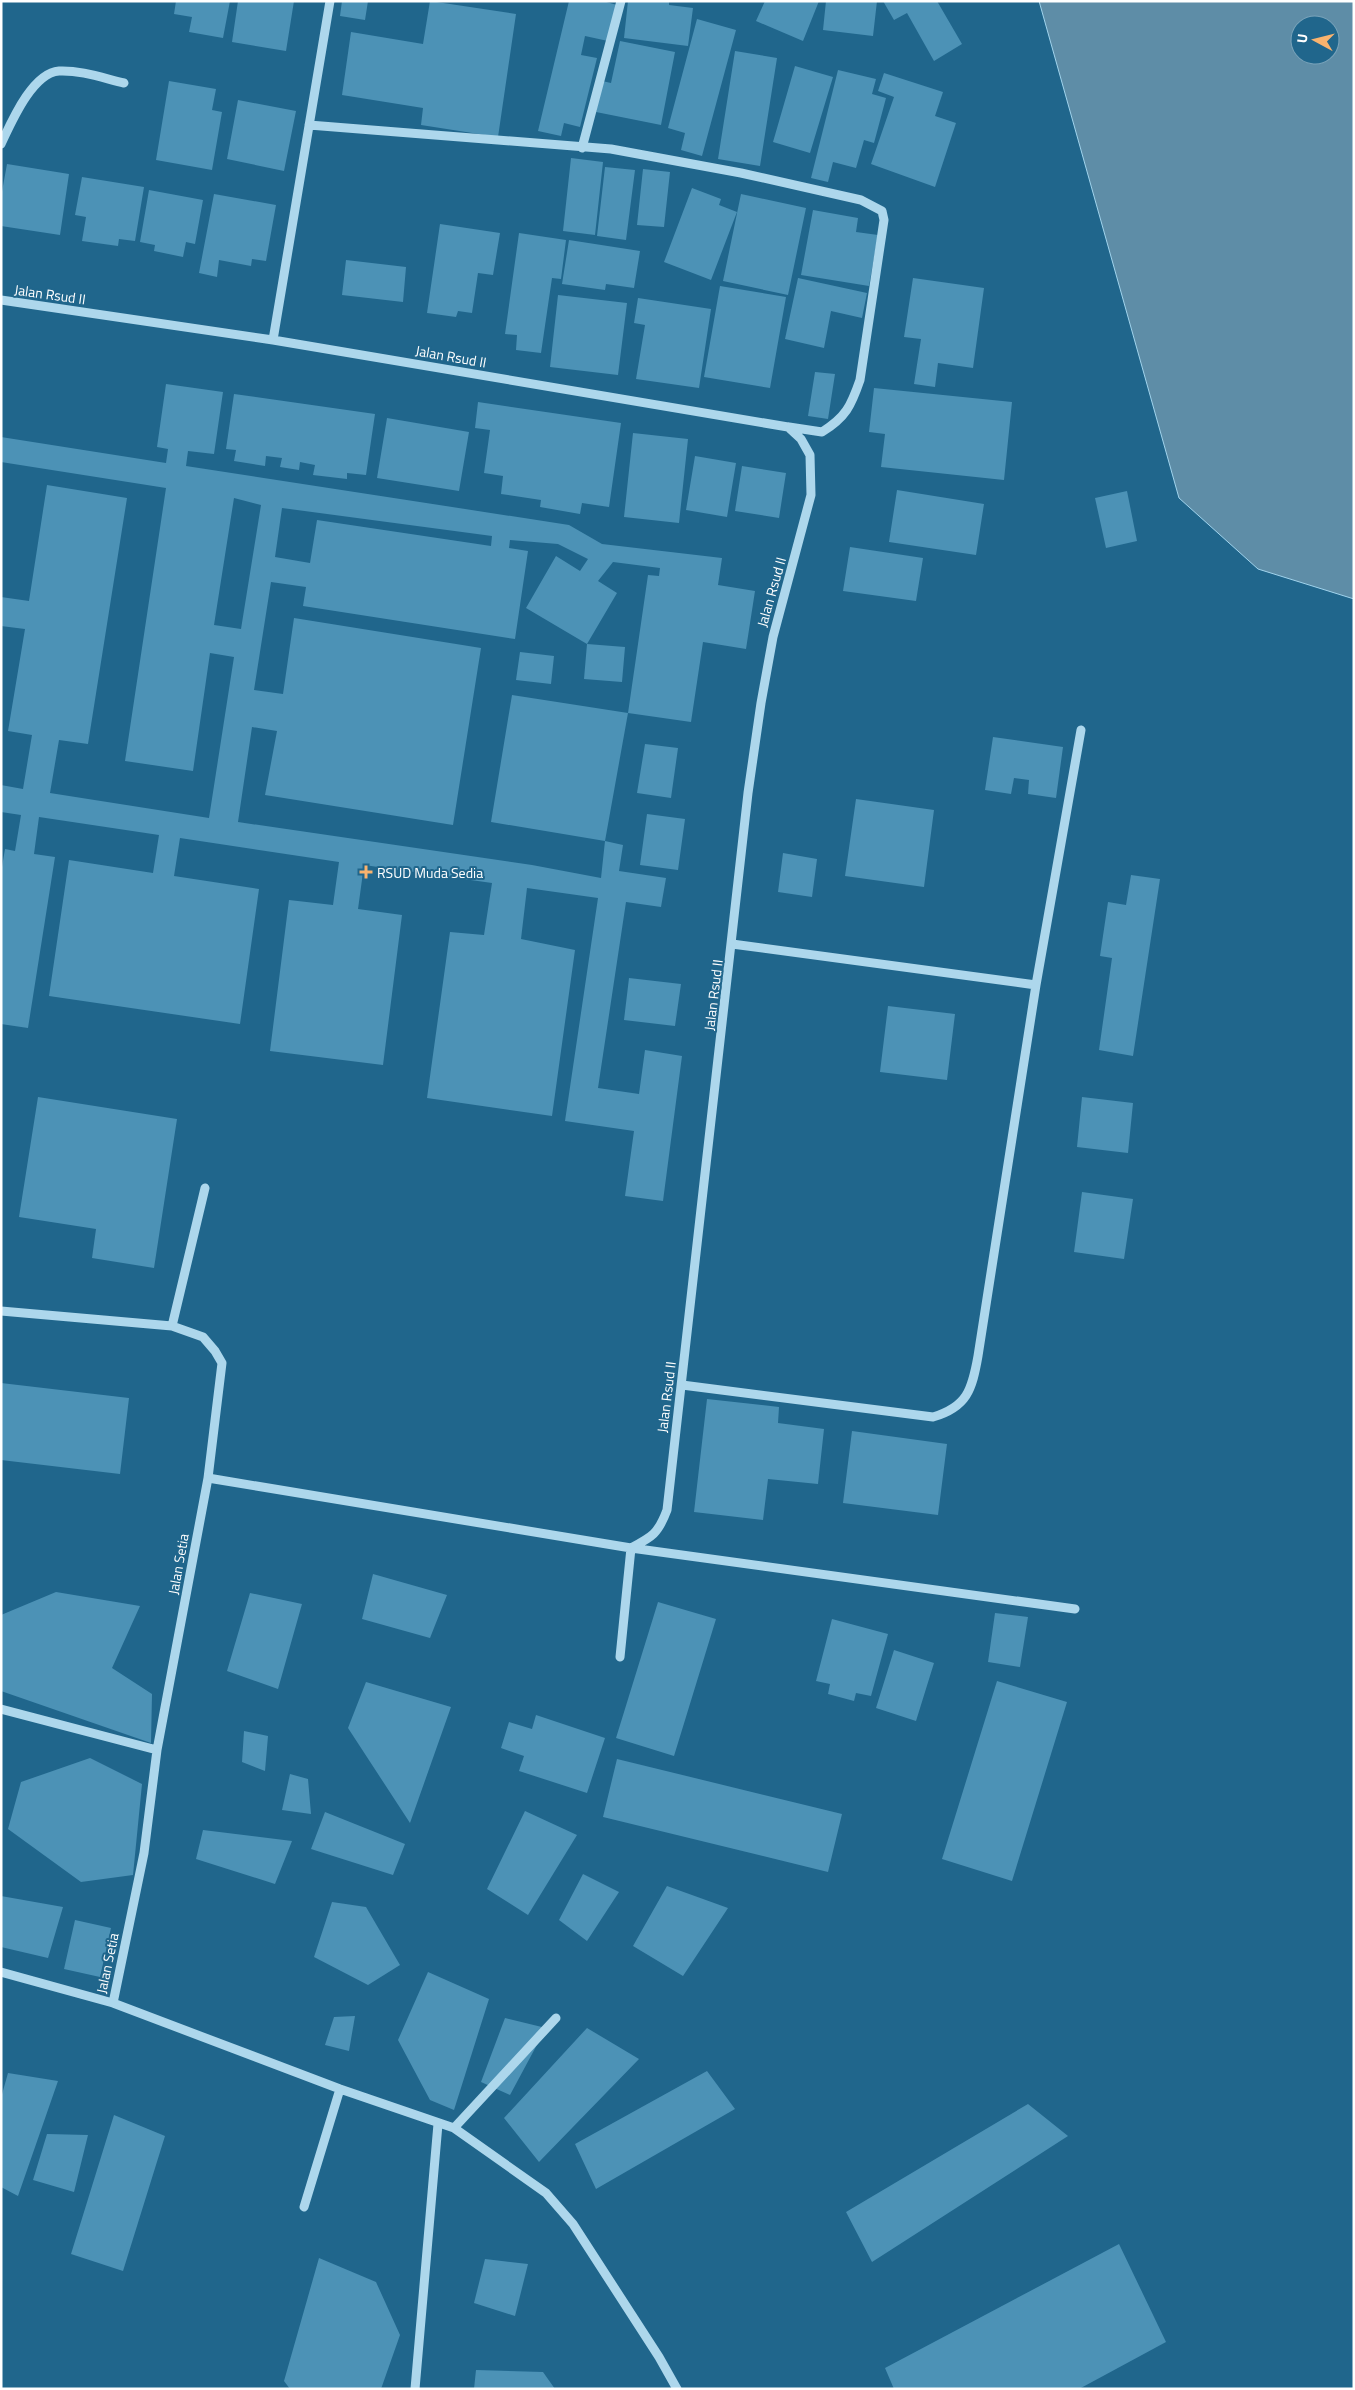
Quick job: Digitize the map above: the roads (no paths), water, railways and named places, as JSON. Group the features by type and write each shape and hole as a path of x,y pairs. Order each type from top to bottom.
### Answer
{"street":[{"path":"273,340 330,1"},
{"path":"582,148 621,1"},
{"path":"1,144 12,119 27,96 37,82 48,73 70,72 124,83"},
{"path":"310,125 611,149 861,200 882,211 884,220 879,258 860,380 853,401 846,413 822,432 788,427"},
{"name":"Jalan Rsud II","path":"1,300 273,340 788,427 801,439 810,455 811,495 773,637 748,793 667,1510 661,1527 653,1537 631,1548"},
{"path":"682,1385 933,1417 951,1412 962,1403 975,1372 978,1356 1036,985 1081,730"},
{"path":"732,944 1036,985"},
{"path":"172,1326 205,1188"},
{"name":"Jalan Setia","path":"1,1311 172,1326 203,1336 222,1363 208,1478 158,1750 144,1853 113,2003"},
{"path":"208,1478 631,1548 1076,1609"},
{"path":"620,1658 631,1548"},
{"path":"1,1709 158,1750"},
{"path":"1,1972 113,2003 340,2089 454,2128 546,2193 573,2224 660,2357 677,2389"},
{"path":"454,2128 556,2018"},
{"path":"304,2207 340,2089"},
{"path":"414,2389 438,2124"}],"water":[{"path":"1039,1 1354,1 1354,599 1258,569 1179,498"}],"place":[{"name":"RSUD Muda Sedia","path":"366,872"}]}
